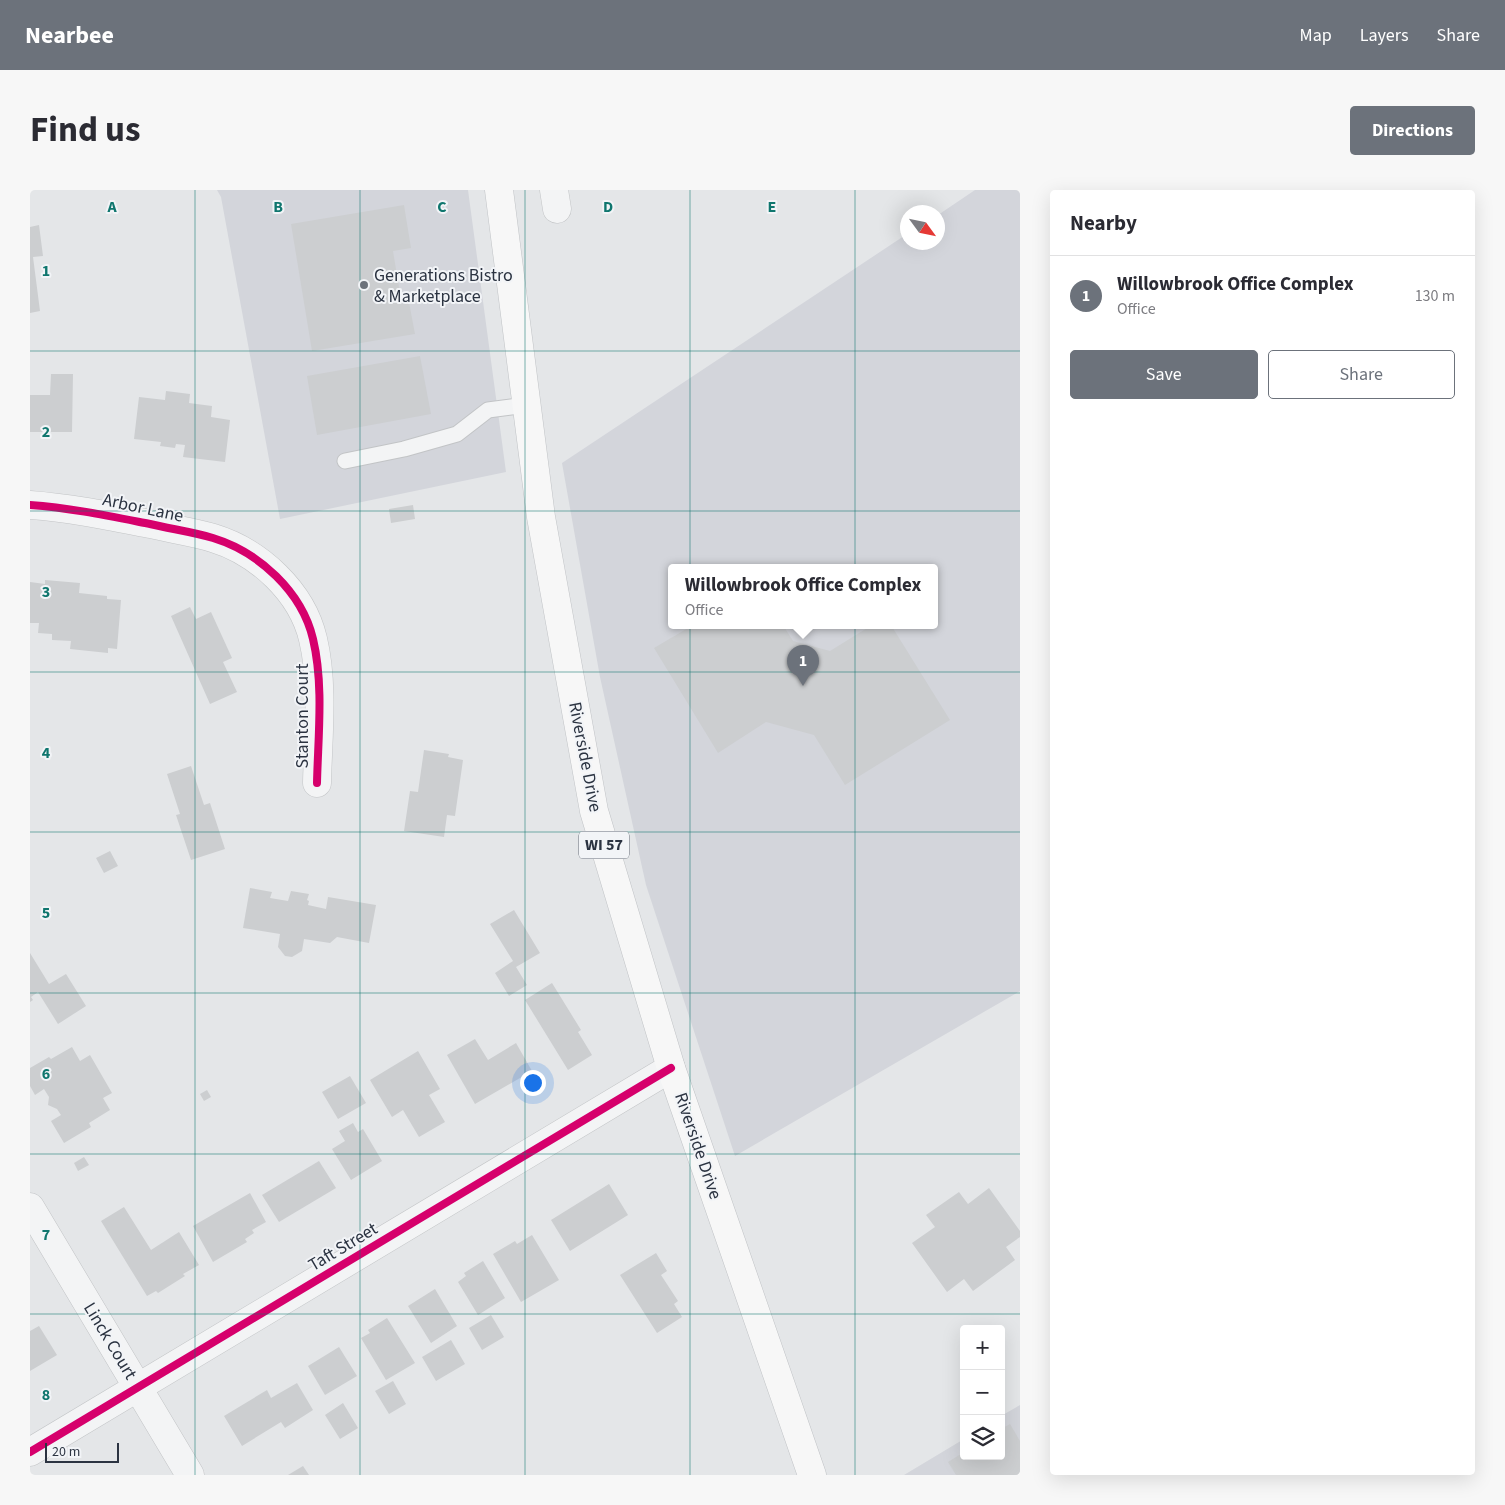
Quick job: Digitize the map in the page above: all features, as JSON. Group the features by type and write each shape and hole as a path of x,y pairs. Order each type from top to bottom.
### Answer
{"main road":[{"name":"Riverside Drive","path":"499,190 541,517 594,811 671,1068 812,1475"}],"street":[{"name":"Arbor Lane","path":"30,505 70,508 214,539 247,554"},
{"name":"Stanton Court","path":"247,554 268,568 289,591 304,616 313,637 319,668 317,783"},
{"name":"Taft Street","path":"30,1452 671,1068"},
{"name":"Linck Court","path":"30,1207 190,1475"}],"lane":[{"path":"345,461 404,450 457,434 488,410 526,405"}],"shaded area":[{"path":"217,190 468,190 506,472 280,519 221,197"},
{"path":"975,190 1020,190 1020,991 735,1156 646,885 600,677 562,463 900,239 900,250 945,250 945,210"},
{"path":"1020,1405 1020,1475 904,1475 960,1441 960,1460 1005,1460 1005,1414"}],"building":[{"path":"404,205 411,248 393,251 401,299 408,297 415,334 312,351 291,224"},
{"path":"39,225 43,256 33,257 40,311 30,313 30,227"},
{"path":"420,356 431,414 317,435 307,376"},
{"path":"51,374 73,374 72,432 30,432 30,395 50,395"},
{"path":"166,391 190,394 189,403 212,406 211,417 230,420 225,462 183,457 185,445 176,444 175,448 160,446 161,442 134,439 139,397 165,400"},
{"path":"413,505 415,519 391,523 389,509"},
{"path":"45,580 80,583 79,593 107,596 107,599 121,600 117,649 108,648 108,653 70,649 71,641 52,640 52,634 38,633 39,623 30,623 30,582 45,584"},
{"path":"190,607 196,619 211,612 232,658 223,662 237,692 210,704 171,616"},
{"path":"686,629 786,629 793,641 830,651 866,629 893,629 950,720 845,785 814,735 766,722 718,753 654,648"},
{"path":"424,750 449,754 448,757 463,760 455,816 447,815 444,837 404,831 410,791 418,792"},
{"path":"191,766 204,805 210,803 225,849 191,860 176,815 180,814 167,774"},
{"path":"110,851 118,866 104,873 96,858"},
{"path":"250,888 272,892 270,898 288,901 291,891 309,894 308,905 326,909 328,897 376,905 369,943 337,937 330,943 304,939 302,951 292,957 285,956 278,947 280,934 243,928"},
{"path":"514,910 540,953 516,967 527,985 509,996 495,973 513,961 490,924"},
{"path":"30,953 49,984 66,974 86,1006 58,1024 38,992 31,997 33,1000 30,1002"},
{"path":"552,983 581,1030 578,1032 592,1055 568,1070 525,1000"},
{"path":"475,1039 488,1060 516,1043 532,1071 475,1104 447,1055"},
{"path":"72,1047 80,1061 90,1055 112,1093 103,1098 110,1110 89,1123 91,1127 64,1143 51,1121 61,1115 57,1109 48,1105 49,1097 44,1089 35,1095 30,1086 30,1068"},
{"path":"418,1051 440,1089 429,1095 445,1122 419,1137 403,1110 392,1117 370,1080"},
{"path":"350,1076 366,1103 338,1119 322,1092"},
{"path":"207,1090 211,1097 204,1101 200,1094"},
{"path":"353,1123 358,1132 363,1129 382,1161 351,1180 332,1149 345,1141 339,1131"},
{"path":"84,1157 89,1165 78,1171 74,1163"},
{"path":"319,1161 336,1188 279,1222 262,1195"},
{"path":"609,1184 628,1215 570,1251 551,1220"},
{"path":"989,1188 1020,1231 1020,1237 1006,1247 1015,1260 973,1291 964,1279 947,1292 912,1243 935,1227 926,1215 959,1192 968,1204"},
{"path":"250,1193 266,1222 252,1230 254,1233 245,1239 247,1242 213,1262 193,1226"},
{"path":"124,1207 151,1250 179,1232 199,1265 183,1274 185,1276 158,1293 156,1291 147,1296 101,1221"},
{"path":"532,1235 559,1280 521,1302 493,1254 515,1241 517,1244"},
{"path":"656,1253 667,1271 661,1275 678,1301 674,1304 682,1317 657,1333 620,1275"},
{"path":"483,1261 505,1298 478,1315 458,1282 466,1276 464,1273"},
{"path":"435,1289 457,1326 431,1343 408,1306"},
{"path":"491,1315 504,1337 482,1350 469,1328"},
{"path":"387,1318 415,1363 386,1380 361,1338 370,1333 368,1330"},
{"path":"39,1326 57,1355 30,1371 30,1331"},
{"path":"451,1340 465,1364 436,1381 422,1357"},
{"path":"339,1347 357,1376 325,1395 308,1366"},
{"path":"393,1381 406,1404 389,1414 375,1391"},
{"path":"297,1383 313,1410 285,1428 281,1422 242,1446 224,1416 267,1390 271,1398"},
{"path":"343,1403 358,1428 340,1439 325,1415"},
{"path":"1010,1424 1020,1441 1020,1475 956,1475 948,1462 960,1454 960,1460 1005,1460 1005,1427"},
{"path":"303,1466 309,1475 288,1475"}],"cycle path":[{"path":"30,505 105,515 213,538 230,544 246,553 276,576 299,605 313,639 319,693 317,783"},
{"path":"30,1452 671,1068"}],"place":[{"name":"Generations Bistro & Marketplace","path":"364,285"},
{"name":"Willowbrook Office Complex","path":"803,686"}]}
